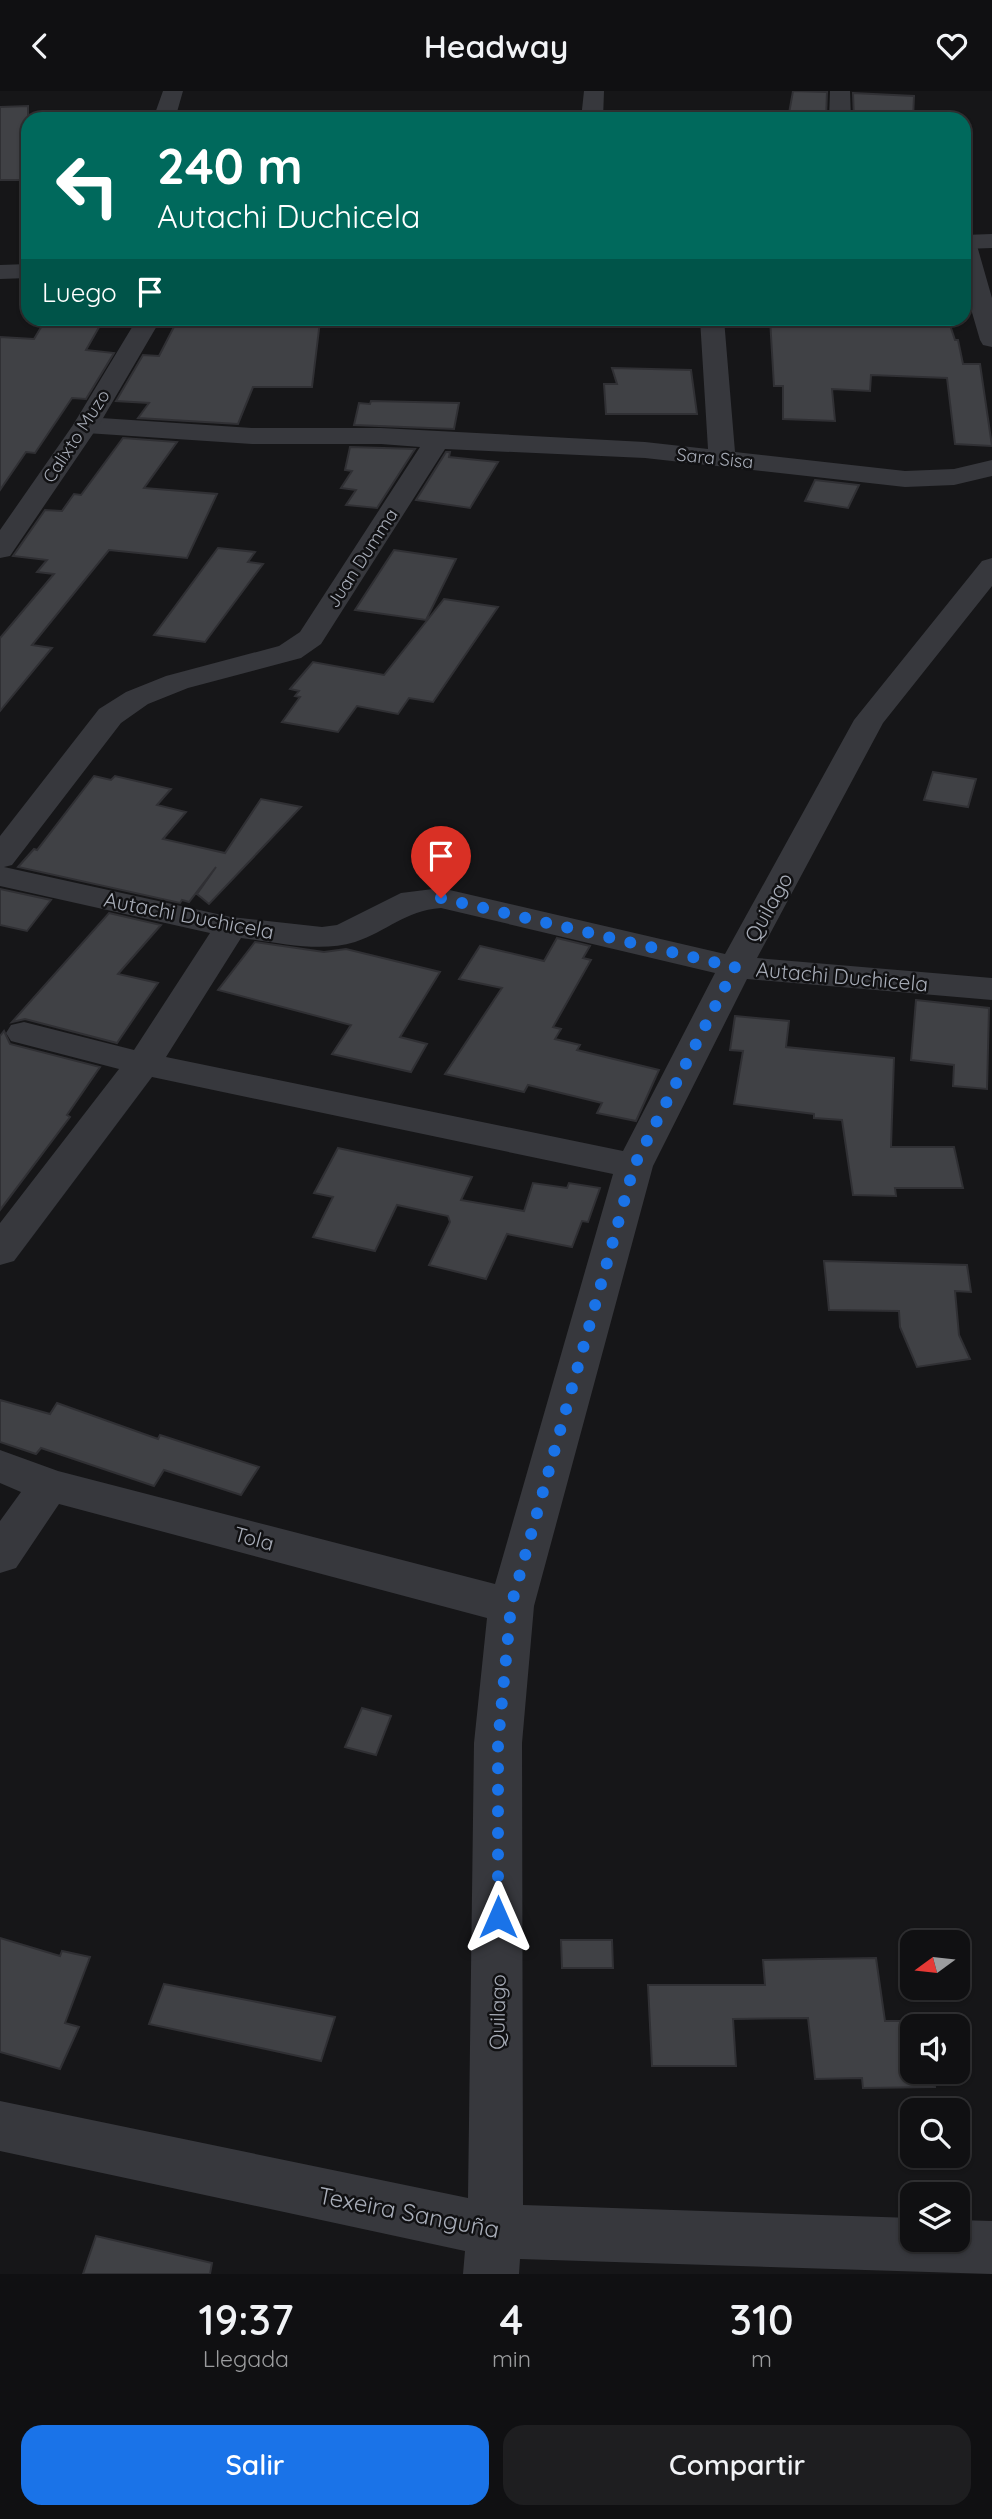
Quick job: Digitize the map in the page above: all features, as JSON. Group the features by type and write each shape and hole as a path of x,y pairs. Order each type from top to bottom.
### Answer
{"street":[{"path":"166,112 173,91"},
{"path":"592,112 594,91"},
{"path":"840,91 840,112"},
{"path":"971,242 992,241"},
{"path":"971,267 991,340"},
{"path":"1,274 21,272"},
{"name":"Calixto Muzo","path":"0,550 86,425 145,326"},
{"path":"712,326 722,459"},
{"path":"86,425 252,436 381,436 437,441"},
{"name":"Sara Sisa","path":"437,441 645,450 931,480 992,468"},
{"name":"Juan Dumma","path":"0,857 110,716 137,698 177,682 290,652 311,638 437,441"},
{"name":"Quilago","path":"493,2253 498,1743 511,1606 634,1166 735,967 869,720 992,566"},
{"name":"Autachi Duchicela","path":"0,876 232,927 334,938 413,900 441,898 735,967 992,989"},
{"path":"0,1251 143,1064 232,927"},
{"path":"24,1033 143,1064 634,1166"},
{"name":"Tola","path":"0,1466 49,1485 511,1606"},
{"path":"0,1556 49,1485"},
{"name":"Texeira Sanguña","path":"0,2126 493,2253 992,2248"}],"building":[{"path":"793,91 827,92 826,112 789,112"},
{"path":"853,93 914,96 913,112 854,112"},
{"path":"28,106 28,112 21,112 21,180 0,180 0,107"},
{"path":"42,326 100,326 86,350 114,353 86,399 72,398 35,453 26,452 0,490 0,337 34,339"},
{"path":"174,326 319,326 312,387 253,387 238,424 138,418 149,403 116,401 143,355 159,356"},
{"path":"770,326 950,326 955,340 958,340 963,364 980,364 992,446 955,444 947,378 871,375 870,391 832,389 835,421 783,419 783,386 774,386"},
{"path":"612,368 691,370 697,414 606,414 604,384 617,384"},
{"path":"371,401 459,403 454,429 354,425 359,403 370,404"},
{"path":"123,438 177,442 144,488 217,494 187,558 109,550 32,645 52,648 0,711 0,638 54,574 37,572 47,560 13,556 45,510 62,511 74,494 81,495"},
{"path":"350,447 415,449 377,508 346,505 356,490 341,488 352,471 345,470"},
{"path":"446,452 450,452 449,457 498,462 470,508 416,500"},
{"path":"815,480 859,485 848,508 805,501"},
{"path":"218,548 255,552 248,562 263,564 205,642 154,635"},
{"path":"394,550 456,559 426,620 355,610"},
{"path":"444,599 498,607 433,702 409,698 398,714 357,706 338,732 282,722 300,697 295,696 299,691 290,689 313,662 384,675"},
{"path":"933,772 976,779 968,807 924,800"},
{"path":"94,776 111,780 115,776 171,789 157,805 186,812 163,839 225,853 261,799 301,807 209,904 197,894 216,867 189,902 182,900 180,903 18,867 34,849 37,850"},
{"path":"0,889 51,900 27,931 0,925"},
{"path":"109,913 161,925 118,974 158,983 117,1043 25,1019 12,1022"},
{"path":"557,938 590,946 583,958 591,960 553,1027 561,1029 555,1039 580,1045 577,1050 659,1070 636,1121 597,1113 602,1103 528,1085 524,1092 445,1074 502,988 459,979 480,946 544,961"},
{"path":"255,942 324,952 346,949 440,972 400,1037 427,1044 411,1072 332,1054 351,1025 218,990"},
{"path":"916,1000 989,1008 987,1089 953,1086 954,1065 911,1060"},
{"path":"735,1016 789,1021 786,1047 894,1058 891,1147 954,1147 963,1188 895,1188 896,1196 853,1195 842,1120 814,1118 814,1114 734,1104 743,1051 730,1050"},
{"path":"4,1031 10,1044 100,1067 67,1115 70,1117 0,1210 0,1036"},
{"path":"338,1148 472,1177 461,1200 524,1211 533,1183 567,1188 569,1183 600,1188 588,1222 582,1221 572,1247 507,1234 486,1279 429,1265 450,1222 448,1216 397,1205 375,1251 313,1237 333,1197 314,1193"},
{"path":"824,1261 967,1265 971,1292 955,1291 959,1335 970,1359 917,1367 900,1327 899,1311 829,1310"},
{"path":"0,1400 50,1414 57,1403 158,1439 160,1435 259,1467 241,1495 164,1470 154,1486 41,1448 36,1454 0,1442"},
{"path":"362,1708 391,1716 376,1755 345,1747"},
{"path":"0,1938 60,1956 62,1951 90,1957 65,2023 79,2027 60,2069 0,2052"},
{"path":"561,1940 612,1940 613,1968 562,1968"},
{"path":"876,1958 885,2021 900,2021 900,2084 935,2084 935,2087 863,2088 862,2078 815,2079 808,2018 733,2019 736,2066 652,2066 648,1985 765,1985 763,1960"},
{"path":"164,1984 335,2017 321,2061 149,2024"},
{"path":"96,2236 212,2263 210,2274 83,2274"}],"route":[{"path":"441,898 735,967 634,1166 511,1606 498,1743 498,1917"}]}
